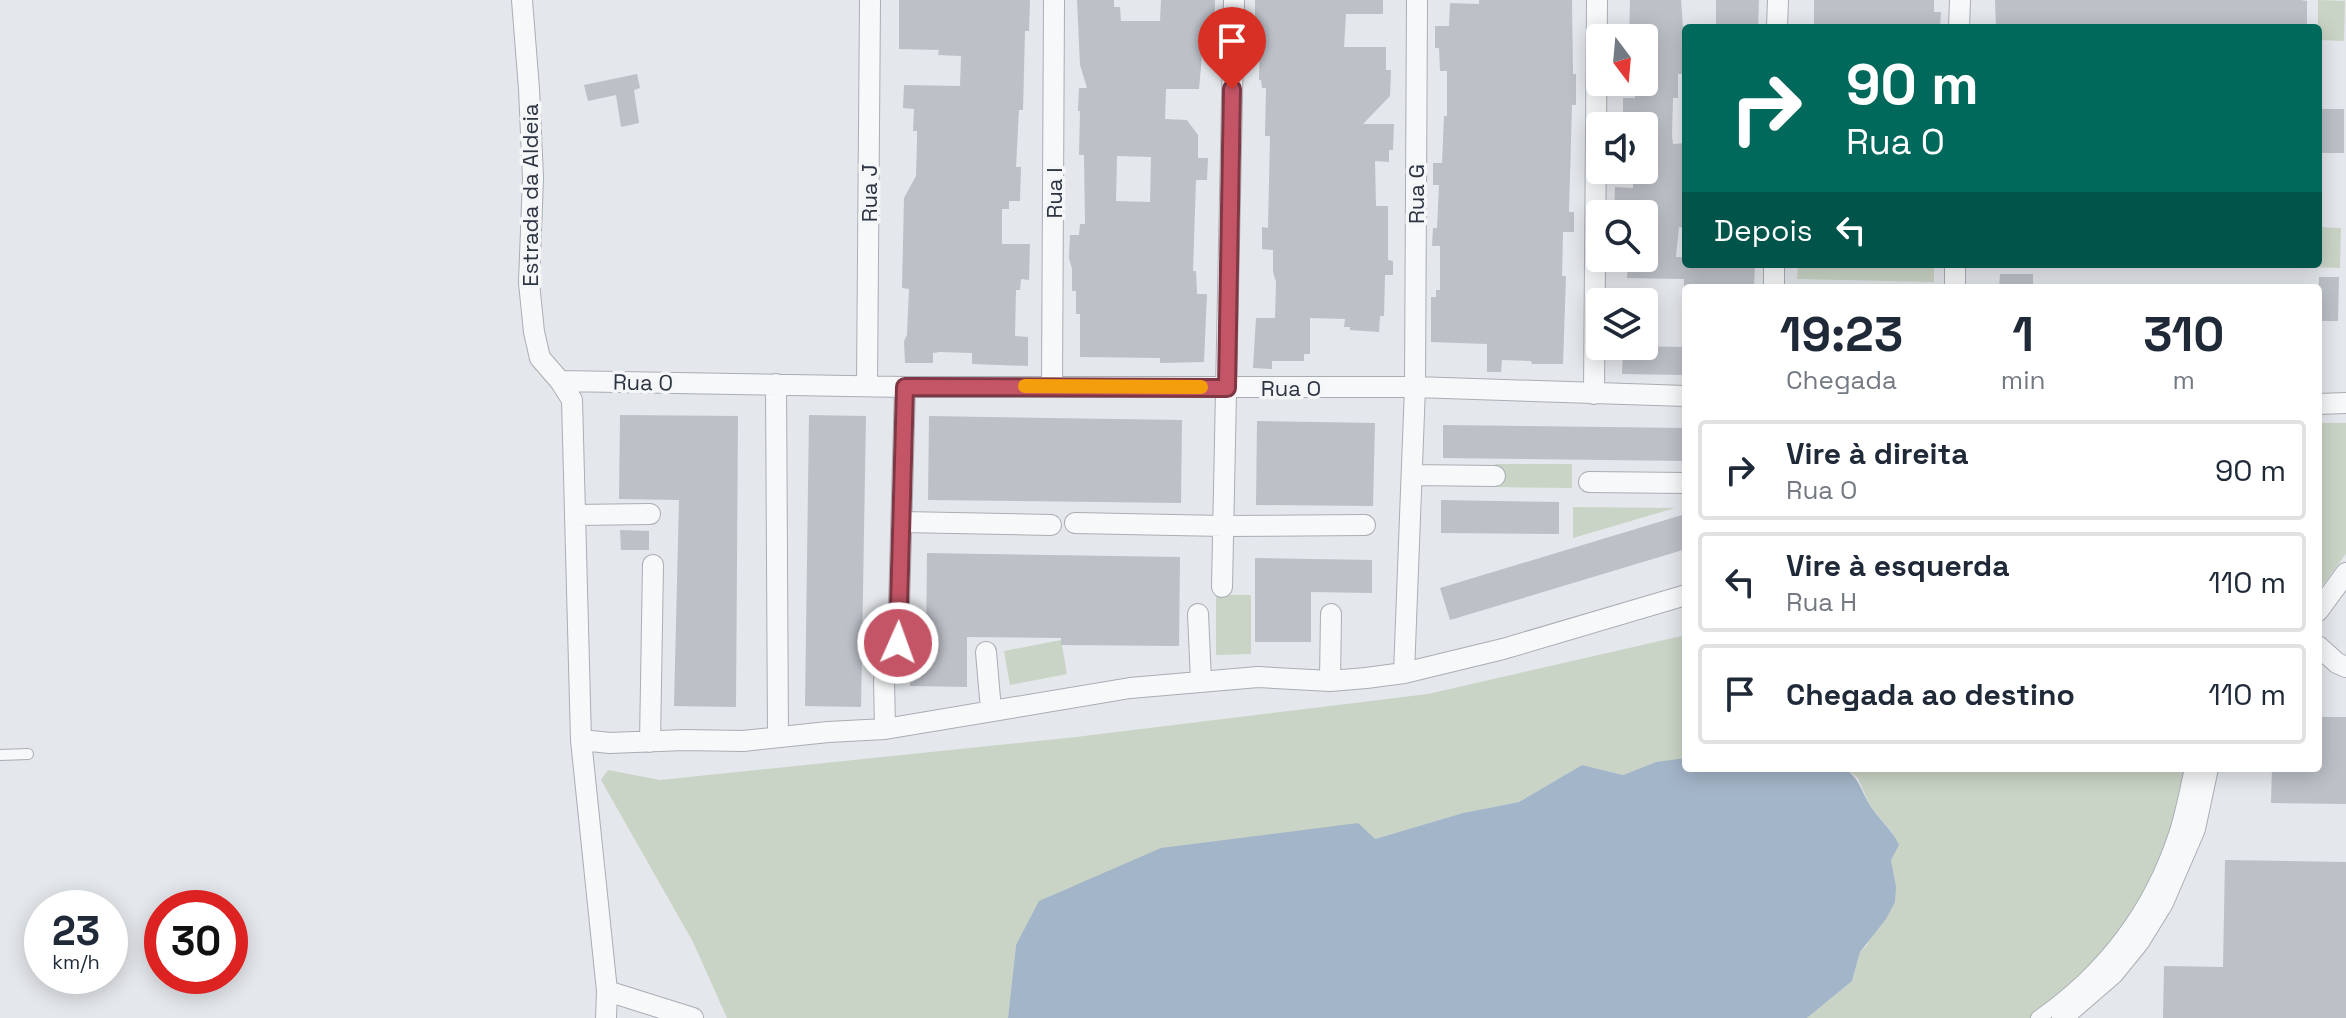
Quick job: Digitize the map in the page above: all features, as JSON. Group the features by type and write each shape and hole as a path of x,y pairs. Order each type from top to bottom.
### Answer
{"street":[{"name":"Estrada da Aldeia","path":"522,0 533,178 529,283 531,313 540,358 572,400 581,740 607,991 606,1018"},
{"name":"Rua J","path":"867,386 870,0"},
{"name":"Rua I","path":"1052,386 1054,0"},
{"path":"1222,587 1234,0"},
{"name":"Rua G","path":"1404,673 1415,387 1417,0"},
{"path":"1594,394 1597,0"},
{"path":"1777,24 1778,0"},
{"path":"1959,24 1960,0"},
{"name":"Rua O","path":"560,381 905,387 1415,387 1682,396"},
{"path":"776,384 778,736"},
{"path":"898,643 905,387"},
{"path":"2322,404 2346,403"},
{"path":"1412,475 1495,476"},
{"path":"1589,482 1682,483"},
{"path":"575,515 650,514"},
{"path":"902,522 1051,525"},
{"path":"1075,523 1365,525"},
{"path":"650,742 653,565"},
{"path":"2322,606 2346,573"},
{"path":"581,740 610,743 743,741 885,729 1130,688 1258,677 1330,681 1404,673 1503,649 1682,596"},
{"path":"1198,614 1201,681"},
{"path":"1330,681 1331,614"},
{"path":"2322,650 2346,667"},
{"path":"986,652 991,710"},
{"path":"884,679 885,729"},
{"path":"2038,1018 2099,966 2133,926 2177,832 2191,772"},
{"path":"2062,1018 2113,974 2139,942 2163,903 2195,829 2207,772"},
{"path":"607,991 664,1012 693,1018"}],"lane":[{"path":"0,755 28,754"}],"green space":[{"path":"2318,0 2345,1 2344,41 2322,40 2322,24 2318,24"},
{"path":"2322,227 2341,228 2340,268 2322,267"},
{"path":"1798,268 1934,268 1934,282 1797,279"},
{"path":"2322,423 2346,423 2346,554 2322,586"},
{"path":"1495,464 1572,464 1572,488 1495,487"},
{"path":"1573,507 1675,508 1573,538"},
{"path":"1216,595 1251,595 1251,654 1216,655"},
{"path":"1682,636 1682,760 1656,762 1623,775 1582,765 1519,802 1463,813 1016,945 1008,1018 727,1018 693,942 601,780 608,770 660,780 1076,737 1428,694"},
{"path":"1061,640 1067,674 1010,685 1004,651"},
{"path":"1850,772 2191,772 2177,832 2133,926 2038,1018 1807,1018 1852,981 1860,952 1867,945 1896,886 1891,860 1892,832 1870,806 1858,778"}],"water":[{"path":"1682,759 1682,772 1849,772 1899,845 1891,860 1896,886 1895,902 1886,919 1860,952 1852,981 1807,1018 1008,1018 1016,945 1039,901 1161,848 1358,823 1375,839 1463,813 1519,802 1582,765 1623,775 1656,762"}],"building":[{"path":"899,0 1030,0 1016,167 1021,167 1020,201 1009,201 1009,209 1002,209 1002,244 1030,244 1029,280 1021,279 1020,290 1016,290 1015,336 1028,337 1028,366 972,364 972,353 940,352 933,353 933,363 905,363 909,289 902,288 904,198 916,176 917,131 913,131 914,109 903,108 904,85 960,86 961,56 938,55 939,50 899,49"},
{"path":"1077,0 1114,0 1114,7 1120,7 1121,21 1160,21 1161,0 1215,0 1214,45 1203,45 1199,89 1166,89 1165,119 1187,120 1198,135 1198,158 1208,158 1207,180 1196,180 1193,271 1196,271 1197,294 1207,294 1204,362 1160,363 1160,358 1080,357 1080,314 1076,314 1076,291 1072,291 1069,258 1070,235 1079,235 1080,224 1085,224 1084,155 1079,155 1078,111 1079,88 1087,88 1080,65","holes":["1117,156 1151,157 1150,202 1116,201"]},
{"path":"1255,0 1383,0 1383,14 1346,14 1344,47 1386,47 1386,70 1391,70 1390,96 1363,124 1394,124 1393,150 1389,150 1389,162 1375,161 1376,206 1388,206 1388,260 1393,261 1393,275 1385,275 1384,316 1380,316 1379,332 1350,330 1350,327 1344,327 1345,319 1310,318 1310,354 1304,354 1304,361 1272,361 1272,369 1253,368 1256,318 1275,318 1276,282 1273,250 1262,249 1262,227 1268,228 1270,136 1265,136 1266,88 1262,88 1259,80 1260,23 1255,23"},
{"path":"1479,0 1572,0 1576,105 1572,105 1569,212 1574,212 1574,232 1563,232 1562,276 1566,276 1563,364 1502,360 1501,372 1487,372 1487,344 1431,342 1431,297 1436,297 1436,290 1440,290 1440,246 1432,246 1433,228 1437,228 1439,185 1433,185 1433,163 1442,163 1444,116 1447,116 1447,71 1440,71 1439,48 1435,48 1435,26 1449,26 1450,3 1479,4"},
{"path":"1630,0 1681,0 1682,74 1678,74 1678,98 1673,98 1672,136 1673,144 1682,143 1682,228 1679,227 1676,257 1682,257 1682,268 1755,268 1754,284 1684,284 1684,279 1627,278 1627,272 1658,272 1658,200 1615,200 1615,187 1658,184 1658,112 1623,112 1623,98 1658,96 1658,24 1629,24"},
{"path":"1716,0 1759,0 1758,24 1716,24"},
{"path":"1814,0 1934,0 1934,12 1941,12 1940,24 1814,24"},
{"path":"1995,0 2307,1 2307,24 1996,24"},
{"path":"637,74 640,88 634,90 639,123 621,127 616,95 588,101 584,85"},
{"path":"2322,109 2344,109 2344,153 2322,153"},
{"path":"2000,274 2033,274 2033,284 1999,284"},
{"path":"2319,277 2339,277 2338,321 2322,321 2322,284 2319,284"},
{"path":"1658,347 1682,347 1682,375 1622,374 1622,360 1658,360"},
{"path":"620,415 738,416 736,707 674,706 679,500 619,499"},
{"path":"809,415 866,416 861,707 805,706"},
{"path":"929,416 1182,420 1181,503 928,500"},
{"path":"1257,421 1375,423 1373,506 1256,505"},
{"path":"1443,425 1682,428 1682,461 1443,458"},
{"path":"1441,500 1559,502 1559,534 1441,533"},
{"path":"1682,515 1682,550 1450,620 1440,588"},
{"path":"620,530 649,531 649,550 621,550"},
{"path":"927,553 1180,557 1179,646 1061,645 1061,638 967,637 967,687 910,686 910,653 926,653"},
{"path":"1255,558 1372,560 1372,593 1311,592 1311,642 1255,642"},
{"path":"2322,717 2346,717 2346,804 2271,803 2272,772 2322,772"},
{"path":"2225,860 2346,862 2346,1018 2163,1018 2164,966 2223,967"}],"slow traffic":[{"path":"1025,386 1201,387"}],"route":[{"path":"898,643 905,387 1227,388 1232,89"}]}
